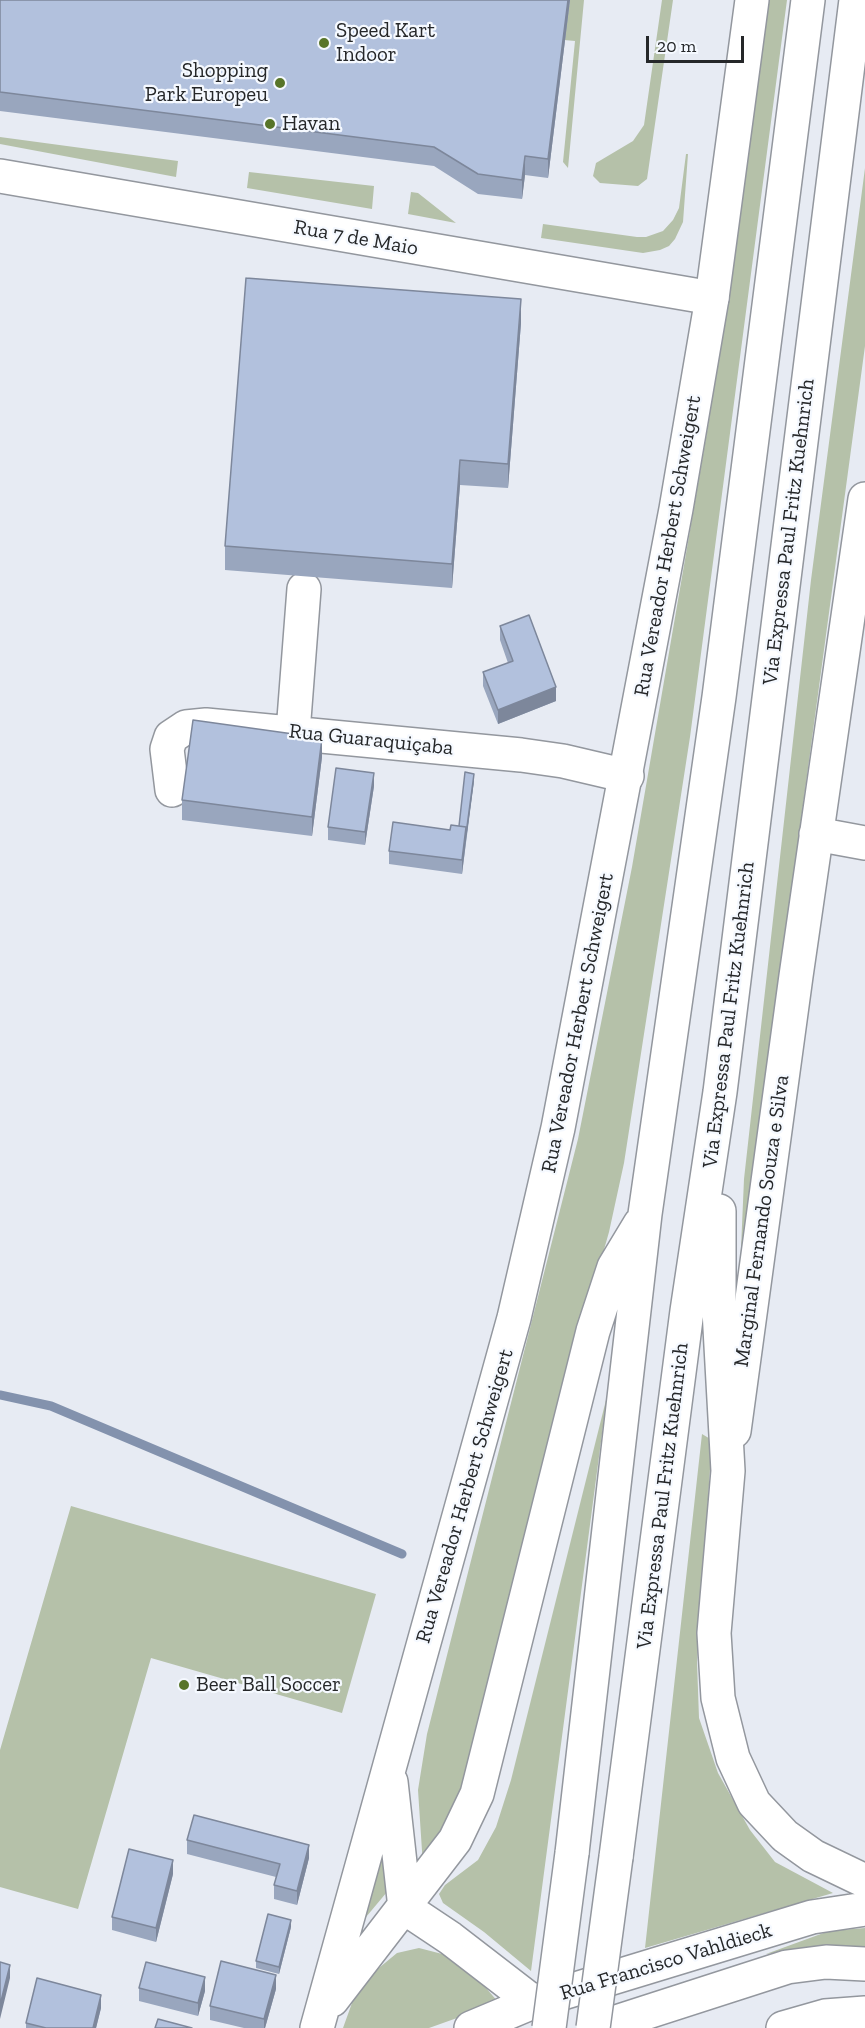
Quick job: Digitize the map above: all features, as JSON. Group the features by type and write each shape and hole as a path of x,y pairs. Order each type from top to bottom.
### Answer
{"main road":[{"name":"Rua Vereador Herbert Schweigert","path":"319,2021 514,1318 562,1106 627,776 712,298 753,0"},
{"path":"405,1908 450,1938 541,2015 572,1853 645,1214 719,697 808,0"},
{"name":"Via Expressa Paul Fritz Kuehnrich","path":"592,2028 687,1311 720,1092 856,0"},
{"name":"Rua 7 de Maio","path":"0,176 712,298"},
{"name":"Marginal Fernando Souza e Silva","path":"865,499 728,1471 714,1633 718,1698 733,1758 754,1803 785,1836 813,1856 865,1881"},
{"path":"293,732 304,589"},
{"name":"Rua Guaraquiçaba","path":"172,790 167,749 171,737 186,727 206,725 542,758 627,776"},
{"path":"816,834 865,843"},
{"path":"720,1092 719,1310 728,1471"},
{"path":"319,2021 383,1930 405,1908 455,1840 477,1794 593,1331 614,1267 645,1214"},
{"path":"390,1764 405,1908"},
{"name":"Rua Francisco Vahldieck","path":"471,2028 541,2015 812,1917 865,1909"},
{"name":"Rua Francisco Vahldieck","path":"598,2028 787,1967 826,1962 865,1964"},
{"path":"783,2028 825,2016 865,2013"}],"green space":[{"path":"570,0 584,0 568,168 563,162 575,41 564,40"},
{"path":"662,0 673,0 647,179 638,186 600,183 593,176 596,163 633,141 644,125"},
{"path":"769,0 787,0 690,737 624,1163 609,1232 582,1327 453,1824 423,1866 418,1790 427,1734 578,1139 632,867 708,426"},
{"path":"0,137 178,161 176,177 0,144"},
{"path":"686,154 688,154 683,222 669,246 643,253 541,238 543,224 637,237 646,237 663,231 673,220 679,208"},
{"path":"865,168 865,346 740,1272 744,1179 811,580"},
{"path":"249,172 374,186 372,209 247,188"},
{"path":"411,192 418,193 456,223 408,214"},
{"path":"607,1396 531,1971 484,1932 443,1903 439,1894 445,1885 478,1860 496,1827 511,1780"},
{"path":"702,1434 712,1440 697,1662 699,1718 718,1773 750,1830 775,1862 833,1893 645,1948"},
{"path":"71,1506 376,1594 342,1713 151,1658 78,1909 0,1887 0,1750"},
{"path":"385,1841 392,1886 361,1923"},
{"path":"865,1928 865,1949 834,1947 766,1954 829,1931"},
{"path":"419,1948 446,1955 473,1973 499,2003 429,2028 343,2028 352,2003 368,1977 397,1953"}],"building":[{"name":"Shopping Park Europeu","path":"0,0 568,0 548,159 525,156 522,180 478,174 434,147 0,92"},
{"path":"246,278 521,299 508,464 460,460 452,564 225,546"},
{"path":"529,615 556,687 498,710 483,672 513,661 500,626"},
{"path":"193,720 322,738 312,817 182,800"},
{"path":"336,768 374,773 365,832 328,827"},
{"path":"465,772 474,774 466,834 466,827 459,826"},
{"path":"393,822 450,830 451,825 466,827 462,860 389,851"},
{"path":"194,1815 309,1845 297,1891 274,1885 280,1864 187,1840"},
{"path":"129,1849 173,1860 156,1928 112,1917"},
{"path":"268,1914 291,1920 279,1967 256,1961"},
{"path":"221,1961 276,1975 264,2019 210,2006"},
{"path":"0,1962 10,1965 0,2005"},
{"path":"146,1962 205,1977 198,2003 139,1988"},
{"path":"37,1978 101,1995 93,2028 46,2028 26,2023"},
{"path":"158,2019 192,2028 155,2028"}],"waterway":[{"path":"0,1395 51,1406 402,1554"}],"place":[{"name":"Speed Kart Indoor","path":"324,43"},
{"name":"Shopping Park Europeu","path":"280,83"},
{"name":"Havan","path":"270,124"},
{"name":"Beer Ball Soccer","path":"184,1685"}]}
